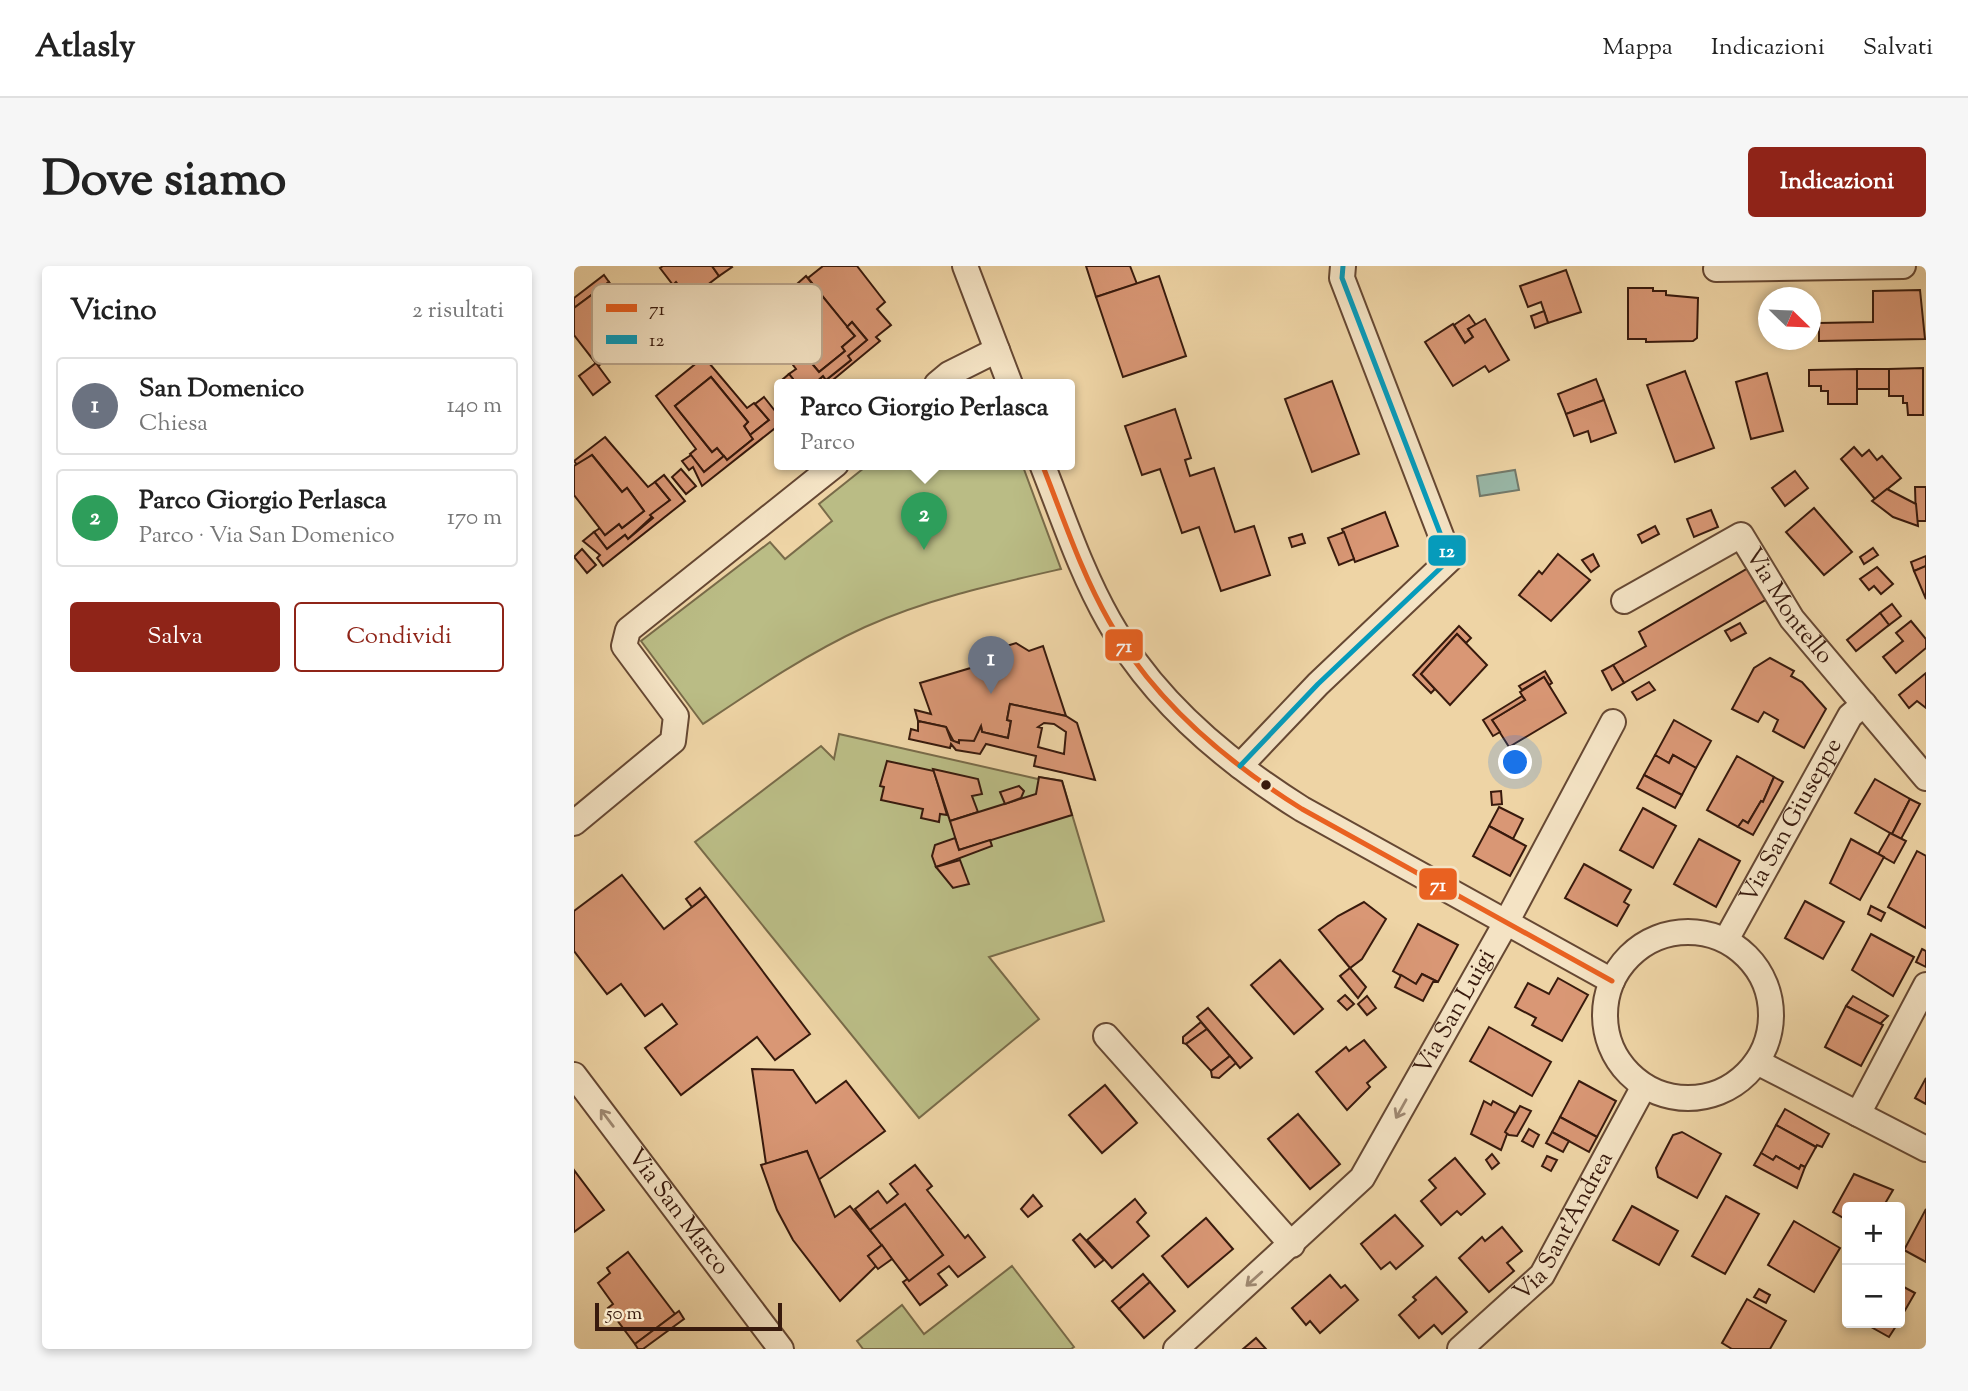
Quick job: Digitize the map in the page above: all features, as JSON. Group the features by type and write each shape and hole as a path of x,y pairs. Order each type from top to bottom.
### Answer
{"street":[{"path":"965,266 1008,379"},
{"path":"1240,766 1318,684 1450,559 1342,278 1343,266"},
{"path":"1716,269 1903,266"},
{"path":"944,379 997,351"},
{"path":"574,823 673,741 676,716 624,646 628,630 828,470"},
{"path":"1044,470 1084,570 1109,622 1141,668 1175,706 1240,766 1302,808 1612,981"},
{"name":"Via Montello","path":"1624,601 1741,535 1792,619 1926,778"},
{"name":"Via San Giuseppe","path":"1726,940 1850,716 1864,704"},
{"name":"Via San Luigi","path":"1176,1349 1362,1178 1507,921 1613,722"},
{"path":"1700,932 1726,940 1749,957 1765,980 1770,999 1769,1036 1757,1062 1740,1081 1718,1094 1693,1099 1668,1096 1644,1086 1619,1061 1606,1028 1606,1004 1612,981 1627,958 1648,942 1673,933 1700,932"},
{"path":"1858,1114 1926,985"},
{"path":"1106,1036 1292,1245"},
{"path":"1757,1062 1926,1149"},
{"name":"Via San Marco","path":"574,1074 781,1349"},
{"name":"Via Sant'Andrea","path":"1460,1349 1542,1275 1644,1086"}],"green space":[{"path":"862,470 1024,470 1061,569 937,600 865,627 802,660 703,724 641,641 770,542 785,559 832,521 819,504"},
{"path":"839,734 1038,779 1062,781 1104,921 989,957 1039,1019 919,1118 695,842 821,746 834,759"},
{"path":"1012,1266 1074,1347 863,1349 857,1341 902,1305 924,1334"}],"shaded area":[{"path":"1515,470 1519,490 1480,496 1477,476"}],"building":[{"path":"712,266 719,276 709,284 672,284 660,268"},
{"path":"712,266 731,266 732,267 719,276"},
{"path":"823,266 857,266 885,302 877,309 891,325 876,337 880,341 834,379 827,379 851,360 848,356 867,340 852,322 847,327 822,296 822,284 813,284 808,278"},
{"path":"1086,266 1130,266 1137,284 1096,297"},
{"path":"1566,270 1581,312 1548,323 1541,302 1528,307 1520,286"},
{"path":"604,275 609,282 606,284 592,284"},
{"path":"806,276 813,284 797,284"},
{"path":"1159,276 1186,356 1123,377 1096,297"},
{"path":"592,284 592,295 574,308 574,298"},
{"path":"1628,288 1653,288 1653,291 1666,291 1666,295 1698,298 1697,338 1693,341 1646,342 1646,339 1628,339"},
{"path":"1920,290 1925,339 1821,341 1821,323 1873,322 1873,291"},
{"path":"592,295 592,358 574,335 574,308"},
{"path":"822,296 855,336 842,347 845,351 819,372 812,364 822,364"},
{"path":"1544,311 1548,323 1535,328 1531,316"},
{"path":"1469,315 1476,325 1468,329 1473,337 1465,343 1454,325"},
{"path":"1485,319 1509,360 1489,372 1485,366 1453,386 1425,342 1453,324 1465,343 1473,337 1468,329"},
{"path":"852,322 867,340 848,356 851,360 827,379 823,376 820,379 793,379 789,374 796,369 792,364 812,364 819,372 845,351 842,347 855,336 847,327"},
{"path":"597,364 610,382 593,395 579,376"},
{"path":"695,364 710,364 747,408 754,403 769,420 750,435 744,426 748,422 711,377 675,406 712,452 717,448 724,456 704,472 690,454 696,449 656,396"},
{"path":"1923,368 1923,415 1908,415 1903,396 1889,396 1889,369"},
{"path":"1857,369 1889,369 1889,389 1857,389"},
{"path":"1857,369 1857,404 1828,404 1828,391 1821,391 1821,386 1809,386 1809,370"},
{"path":"1685,371 1714,448 1675,462 1647,385"},
{"path":"1767,373 1783,431 1751,439 1736,382"},
{"path":"711,377 748,422 744,426 753,439 727,460 717,448 712,452 675,406"},
{"path":"1596,379 1604,400 1566,414 1558,394"},
{"path":"1332,381 1359,454 1312,472 1285,399"},
{"path":"764,397 774,410 774,429 702,486 693,467 689,470 682,461 691,455 704,472 724,456 727,460 753,439 750,435 769,420 755,404"},
{"path":"1604,400 1616,433 1591,442 1588,431 1574,436 1566,414"},
{"path":"1175,409 1191,458 1185,460 1190,476 1214,468 1235,532 1254,526 1270,575 1221,591 1199,527 1182,533 1160,469 1142,475 1125,426"},
{"path":"605,437 648,487 655,482 670,500 628,539 625,535 607,549 594,532 600,528 605,535 619,524 622,528 644,511 627,488 622,492 592,455 578,466 574,461"},
{"path":"1854,447 1862,456 1869,450 1877,460 1882,456 1901,478 1875,499 1841,459"},
{"path":"592,455 622,492 627,488 644,511 622,528 619,524 605,535 574,495 574,466"},
{"path":"681,469 696,486 686,494 672,477"},
{"path":"1795,471 1808,488 1785,506 1772,488"},
{"path":"664,475 685,501 603,566 597,558 600,555 583,541 594,532 607,549 625,535 628,539 653,518 650,515 670,500 655,482"},
{"path":"1915,487 1926,487 1926,521 1916,521"},
{"path":"1887,489 1916,504 1918,526 1893,517 1872,501"},
{"path":"1814,508 1852,552 1824,575 1786,532"},
{"path":"1711,510 1718,527 1694,537 1687,519"},
{"path":"1385,512 1398,546 1355,562 1342,529"},
{"path":"1655,526 1659,534 1642,543 1638,535"},
{"path":"1344,532 1354,559 1339,565 1328,538"},
{"path":"1302,534 1305,543 1292,547 1289,538"},
{"path":"1873,548 1878,555 1864,564 1860,557"},
{"path":"582,549 596,565 587,573 574,557"},
{"path":"1558,554 1590,580 1551,621 1519,595 1539,571 1542,574"},
{"path":"1593,554 1599,566 1591,572 1582,560"},
{"path":"1926,556 1926,566 1914,571 1911,562"},
{"path":"1926,566 1926,599 1914,571"},
{"path":"1750,567 1767,599 1624,683 1613,665 1646,646 1639,632"},
{"path":"1877,567 1893,584 1881,594 1874,586 1869,590 1860,579"},
{"path":"1892,604 1901,616 1889,625 1880,613"},
{"path":"1880,613 1889,625 1856,651 1847,640"},
{"path":"1911,621 1926,639 1926,648 1896,673 1883,657 1903,641 1896,633"},
{"path":"1740,623 1746,633 1731,641 1725,631"},
{"path":"1459,626 1471,638 1466,643 1457,634 1421,674 1435,689 1431,693 1413,675"},
{"path":"1457,634 1487,665 1450,705 1421,674"},
{"path":"1016,643 1029,651 1043,646 1066,716 1010,704 1008,738 982,732 981,726 978,737 972,743 954,742 946,727 918,721 915,710 931,714 920,683 1001,659 997,649"},
{"path":"1770,658 1794,671 1791,676 1802,682 1826,709 1804,748 1773,731 1778,720 1764,712 1758,722 1732,709 1754,668"},
{"path":"1613,665 1624,683 1612,690 1602,671"},
{"path":"1545,671 1552,683 1549,685 1544,677 1522,690 1519,686"},
{"path":"1926,673 1926,708 1917,701 1909,708 1899,695"},
{"path":"1544,677 1566,713 1509,747 1492,720 1525,700 1520,692"},
{"path":"1649,682 1655,690 1637,700 1632,692"},
{"path":"1522,696 1525,700 1492,720 1500,732 1493,736 1483,720"},
{"path":"1010,704 1066,716 1077,723 1095,780 1034,766 1036,756 986,744 980,754 956,750 951,744 950,748 909,739 911,729 918,731 918,721 946,727 951,740 959,743 959,740 974,741 981,726 982,732 1008,738 1011,721 1007,720","holes":["1044,723 1054,724 1066,732 1064,754 1038,747 1042,728 1038,727"]},
{"path":"1674,720 1711,741 1696,768 1673,755 1669,763 1655,755"},
{"path":"1655,755 1669,763 1673,755 1696,768 1682,795 1644,775"},
{"path":"1737,756 1774,777 1763,802 1761,801 1748,823 1743,820 1738,827 1707,810"},
{"path":"887,761 934,771 947,815 940,814 939,822 921,818 923,809 881,800 884,787 880,786"},
{"path":"933,769 978,779 982,794 972,796 978,812 950,821"},
{"path":"1644,775 1682,795 1675,808 1637,788"},
{"path":"1039,777 1062,781 1072,815 959,850 950,821 1036,794"},
{"path":"1774,777 1783,782 1753,835 1738,827 1743,820 1748,823 1761,801 1763,802"},
{"path":"1875,779 1910,799 1892,834 1855,813"},
{"path":"1019,786 1024,791 1021,798 1005,804 1000,792"},
{"path":"1501,791 1502,804 1492,805 1491,792"},
{"path":"1910,799 1920,804 1901,839 1892,834"},
{"path":"1499,807 1523,819 1513,839 1489,826"},
{"path":"1643,808 1676,826 1653,868 1620,850"},
{"path":"1489,826 1526,846 1510,876 1473,856"},
{"path":"1890,833 1906,841 1894,863 1878,854"},
{"path":"955,838 959,850 990,840 992,846 936,867 932,856 935,845"},
{"path":"1699,839 1740,861 1716,907 1674,884"},
{"path":"1851,839 1884,857 1860,900 1830,883"},
{"path":"1917,851 1926,856 1926,928 1888,907"},
{"path":"960,860 969,884 953,888 936,867"},
{"path":"1584,864 1631,890 1624,902 1629,905 1617,926 1565,898"},
{"path":"622,875 664,929 706,896 810,1034 775,1060 757,1037 681,1095 645,1048 677,1024 662,1004 645,1016 621,984 607,994 574,951 574,911"},
{"path":"700,888 706,896 692,907 686,899"},
{"path":"1805,901 1844,922 1823,959 1785,938"},
{"path":"1364,902 1386,919 1362,959 1350,968 1319,930"},
{"path":"1871,906 1885,913 1881,921 1868,914"},
{"path":"1418,924 1458,945 1438,982 1422,974 1416,984 1393,971"},
{"path":"1871,934 1914,957 1893,996 1852,970"},
{"path":"1922,949 1926,951 1926,967 1916,962"},
{"path":"1280,960 1323,1009 1294,1034 1251,985"},
{"path":"1350,968 1366,987 1358,998 1340,976"},
{"path":"1422,974 1438,982 1433,982 1423,1001 1395,987 1401,975 1416,984"},
{"path":"1558,978 1588,995 1562,1041 1532,1025 1536,1018 1515,1007 1528,983 1549,994"},
{"path":"1345,995 1354,1004 1347,1010 1338,1001"},
{"path":"1367,996 1376,1008 1367,1015 1358,1004"},
{"path":"1853,996 1888,1016 1880,1024 1846,1006"},
{"path":"1846,1006 1883,1025 1861,1066 1825,1047"},
{"path":"1208,1008 1252,1058 1240,1068 1197,1017"},
{"path":"1201,1022 1207,1029 1186,1044 1183,1043 1183,1037"},
{"path":"1489,1027 1551,1062 1532,1096 1470,1061"},
{"path":"1207,1029 1230,1056 1211,1071 1186,1044"},
{"path":"1364,1040 1386,1067 1367,1083 1370,1087 1347,1110 1316,1072 1346,1047 1349,1051"},
{"path":"1230,1056 1236,1063 1219,1078 1212,1077 1211,1071"},
{"path":"752,1069 793,1070 816,1103 846,1081 885,1131 817,1181 807,1151 766,1164"},
{"path":"1926,1078 1926,1104 1915,1098"},
{"path":"1579,1081 1616,1101 1597,1137 1560,1117"},
{"path":"1105,1085 1137,1123 1102,1153 1069,1115"},
{"path":"1484,1101 1491,1105 1493,1101 1515,1113 1501,1150 1471,1134"},
{"path":"1520,1106 1531,1111 1517,1136 1509,1135 1505,1132"},
{"path":"1785,1109 1829,1134 1822,1147 1816,1147 1776,1125"},
{"path":"1298,1114 1340,1164 1310,1189 1268,1139"},
{"path":"1560,1117 1597,1137 1589,1152 1552,1132"},
{"path":"1776,1125 1816,1147 1805,1167 1801,1165 1799,1169 1776,1156 1773,1160 1761,1153"},
{"path":"1529,1129 1539,1135 1533,1147 1522,1141"},
{"path":"1552,1132 1569,1141 1563,1152 1546,1143"},
{"path":"1682,1132 1721,1154 1697,1198 1658,1177 1656,1168 1673,1135"},
{"path":"807,1151 835,1217 850,1206 882,1245 868,1256 876,1266 840,1301 793,1240 777,1210 761,1165"},
{"path":"1761,1153 1773,1160 1776,1156 1799,1169 1801,1165 1805,1167 1797,1188 1754,1165"},
{"path":"1492,1154 1499,1163 1492,1169 1486,1160"},
{"path":"1547,1156 1557,1160 1551,1171 1542,1166"},
{"path":"1455,1158 1485,1194 1461,1215 1457,1211 1441,1225 1421,1201 1436,1188 1429,1180"},
{"path":"915,1165 932,1186 927,1190 965,1238 968,1235 985,1257 958,1277 949,1266 938,1274 947,1285 920,1305 903,1282 943,1255 905,1204 870,1230 855,1209 878,1191 887,1203 898,1194 890,1184"},
{"path":"574,1170 604,1210 574,1232"},
{"path":"1854,1174 1893,1190 1886,1202 1842,1202 1842,1217 1833,1212"},
{"path":"1033,1195 1042,1206 1028,1217 1021,1209"},
{"path":"1726,1196 1759,1214 1725,1274 1692,1256"},
{"path":"1135,1199 1146,1213 1137,1222 1149,1236 1112,1268 1087,1240"},
{"path":"905,1204 943,1255 909,1281 870,1230"},
{"path":"1632,1206 1678,1231 1659,1265 1613,1240"},
{"path":"1926,1209 1926,1262 1905,1248"},
{"path":"1395,1215 1423,1246 1396,1269 1390,1262 1381,1269 1361,1244"},
{"path":"1206,1218 1233,1249 1188,1287 1162,1256"},
{"path":"1794,1221 1840,1248 1814,1292 1768,1265"},
{"path":"1502,1227 1522,1251 1507,1263 1514,1271 1489,1292 1459,1258 1482,1237 1485,1241"},
{"path":"1080,1234 1104,1260 1095,1267 1073,1240"},
{"path":"882,1245 892,1259 878,1269 868,1256"},
{"path":"628,1252 675,1314 635,1344 608,1308 613,1304 598,1283 610,1273 607,1268"},
{"path":"1143,1274 1150,1282 1119,1309 1112,1301"},
{"path":"1330,1275 1341,1288 1345,1285 1358,1300 1320,1333 1310,1321 1306,1325 1292,1308"},
{"path":"1436,1277 1467,1312 1442,1334 1434,1325 1419,1338 1399,1315 1416,1300 1413,1297"},
{"path":"1150,1282 1175,1311 1144,1338 1119,1309"},
{"path":"1905,1288 1915,1293 1905,1310"},
{"path":"1759,1289 1770,1295 1766,1303 1754,1297"},
{"path":"1747,1299 1786,1321 1770,1349 1732,1349 1722,1343"},
{"path":"679,1311 684,1319 643,1349 638,1349 635,1344"},
{"path":"1873,1328 1895,1328 1889,1337"},
{"path":"1256,1338 1266,1349 1243,1349"}],"transit line":[{"name":"12","path":"1240,766 1318,684 1450,559 1342,278 1343,266"},
{"name":"71","path":"1044,470 1081,564 1109,621 1147,677 1194,727 1246,771 1302,809 1612,981"}],"place":[{"name":"Parco Giorgio Perlasca","path":"924,550"},
{"name":"San Domenico","path":"991,694"}]}
